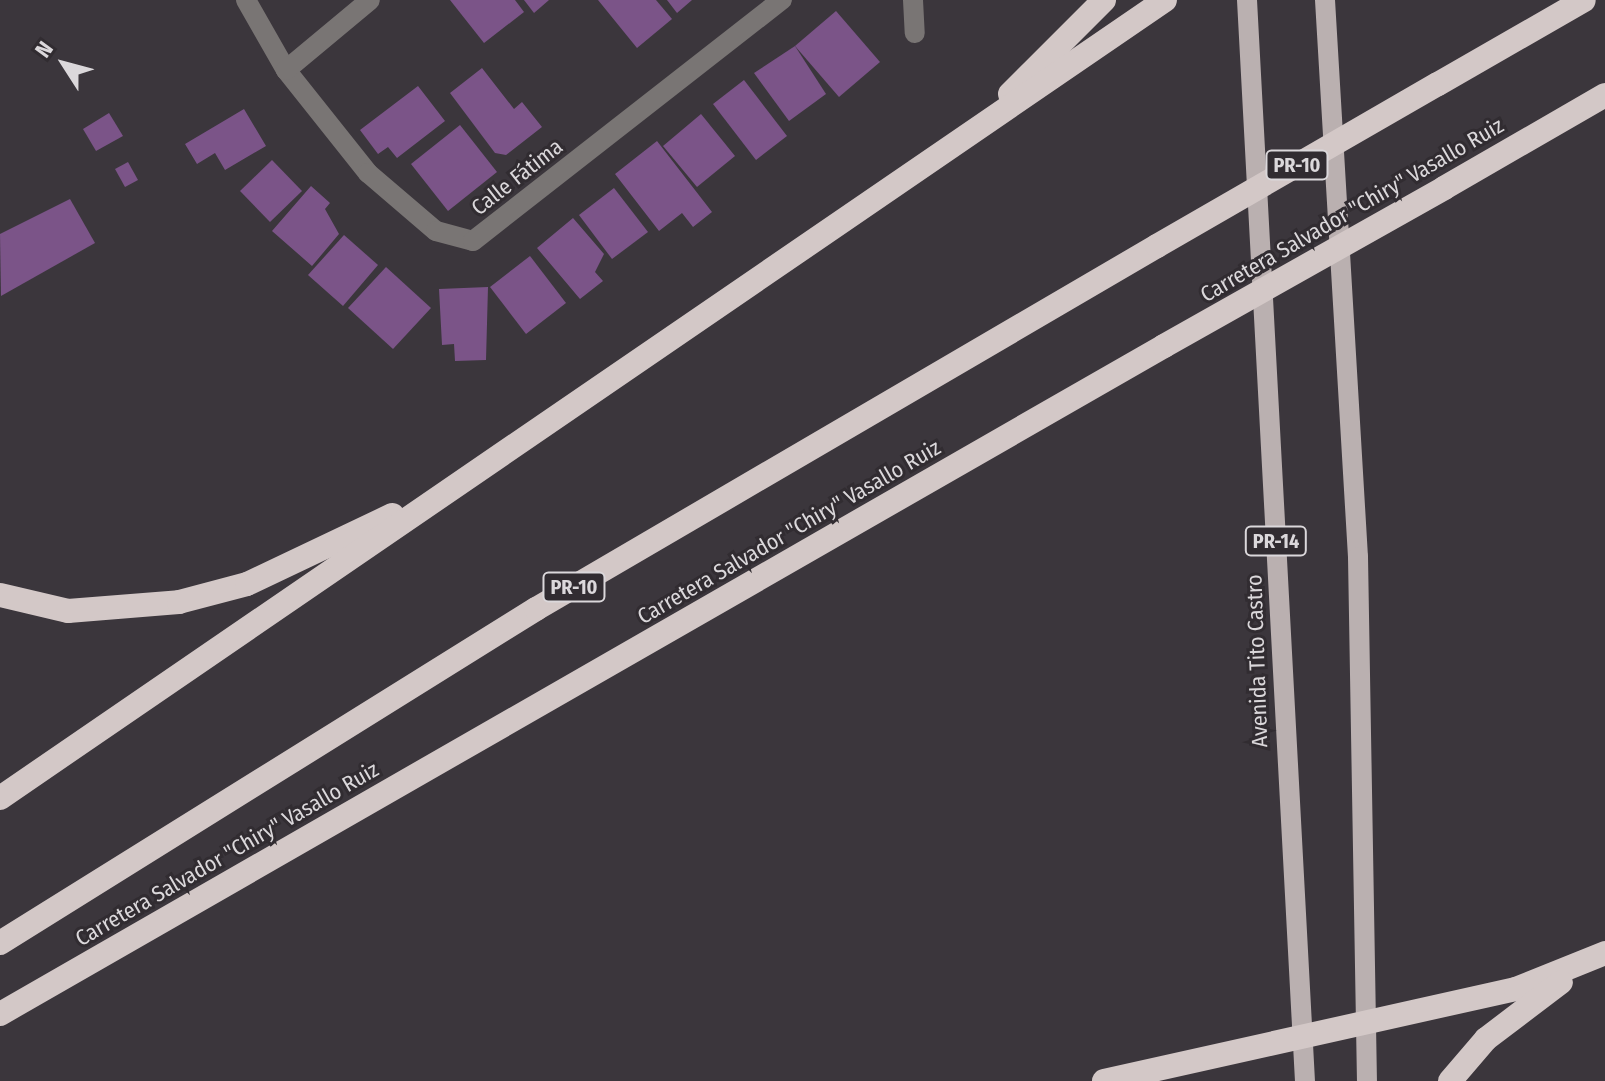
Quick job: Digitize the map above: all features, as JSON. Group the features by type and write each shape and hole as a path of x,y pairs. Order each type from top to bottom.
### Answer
{"highway":[{"path":"993,115 1043,54 1104,0"},
{"path":"0,798 1165,0"},
{"name":"Carretera Salvador \"Chiry\" Vasallo Ruiz","path":"0,943 536,609 1584,0"},
{"name":"Carretera Salvador \"Chiry\" Vasallo Ruiz","path":"0,1014 1605,95"},
{"path":"0,595 68,611 179,602 247,584 432,500"},
{"path":"1450,1081 1486,1039 1578,969 1605,953"},
{"path":"1104,1081 1578,969"}],"main road":[{"name":"Avenida Tito Castro","path":"1247,0 1305,1081"},
{"path":"1325,0 1358,557 1367,1081"}],"street":[{"name":"Calle Fátima","path":"246,0 286,70 368,173 436,231 473,241 782,0"},
{"path":"286,70 370,0"},
{"path":"913,0 915,33"}],"building":[{"path":"450,0 515,0 524,12 484,43"},
{"path":"524,0 549,0 534,13"},
{"path":"598,0 656,0 672,19 637,48"},
{"path":"667,0 692,0 677,13"},
{"path":"836,11 880,62 839,97 795,46"},
{"path":"795,46 826,94 789,121 754,73"},
{"path":"482,68 514,109 522,102 542,127 506,155 495,153 450,93"},
{"path":"744,80 787,136 756,160 713,104"},
{"path":"418,86 445,121 397,158 388,147 378,154 360,130"},
{"path":"244,109 266,146 225,170 215,153 197,164 185,144"},
{"path":"109,113 123,136 96,151 83,129"},
{"path":"701,114 735,156 697,187 663,146"},
{"path":"460,125 497,172 448,211 411,164"},
{"path":"657,141 712,212 693,227 682,213 659,231 615,174"},
{"path":"272,160 302,191 270,222 240,191"},
{"path":"128,162 138,180 125,187 115,169"},
{"path":"311,186 330,203 325,209 339,234 312,266 272,231"},
{"path":"614,188 648,232 612,259 579,215"},
{"path":"70,199 95,243 1,296 0,234"},
{"path":"573,218 604,254 595,272 603,281 580,299 537,248"},
{"path":"344,235 378,265 343,306 308,275"},
{"path":"530,256 566,303 526,334 490,287"},
{"path":"386,267 431,308 393,349 348,308"},
{"path":"488,287 486,360 455,361 454,344 442,345 439,289"}]}
